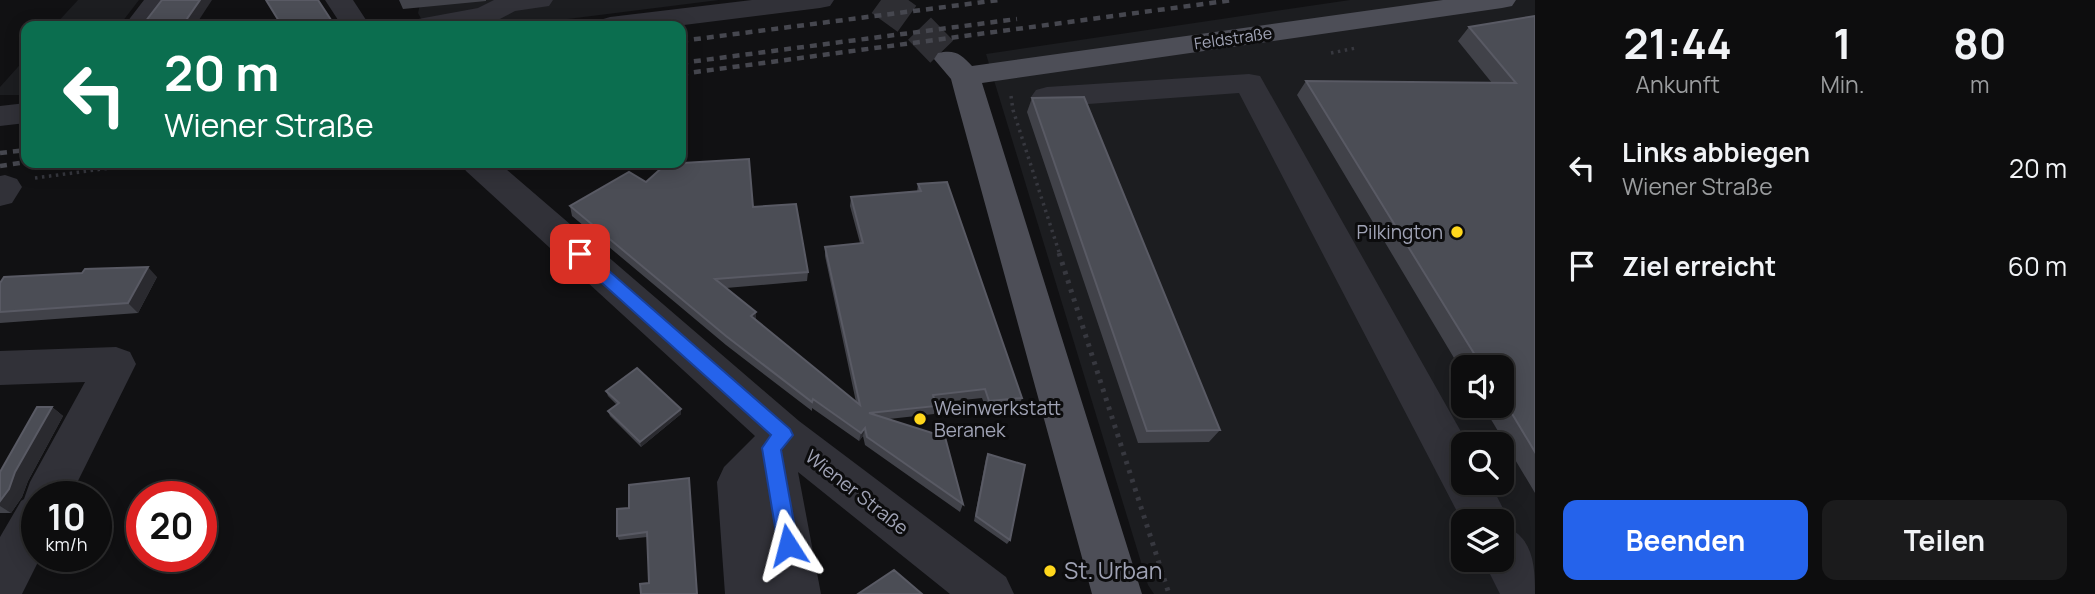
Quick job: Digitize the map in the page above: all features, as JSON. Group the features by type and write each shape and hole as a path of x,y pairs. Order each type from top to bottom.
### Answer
{"main road":[{"name":"Feldstraße","path":"1117,594 957,67 1502,0"}],"street":[{"path":"142,21 158,0"},
{"path":"339,0 353,21"},
{"path":"452,21 486,15 509,3 539,0"},
{"path":"618,17 820,0"},
{"path":"1048,97 1249,83 1451,456"},
{"path":"0,116 21,114"},
{"name":"Wiener Straße","path":"483,168 778,441 989,594"},
{"path":"0,368 116,364 55,481"},
{"path":"750,594 740,482 778,441"},
{"path":"778,441 796,594"},
{"path":"0,586 21,546"},
{"path":"1514,572 1526,594"}],"path":[{"path":"1321,54 1360,47"},
{"path":"1013,90 1010,97 1013,110 1169,594"},
{"path":"2,191 34,178 110,168"}],"shaded area":[{"path":"78,0 139,0 123,21 59,21"},
{"path":"421,0 719,0 552,21 422,21 418,13"},
{"path":"1350,0 1535,0 1535,594 1154,594 1148,585 986,54"},
{"path":"21,64 21,95 0,95 0,87"}],"building":[{"path":"162,0 200,0 185,21 146,21"},
{"path":"266,0 318,0 332,21 279,21"},
{"name":"Pilkington","path":"1535,16 1535,452 1514,417 1514,355 1475,355 1306,81 1516,83 1469,27"},
{"path":"1084,97 1220,430 1147,431 1032,98"},
{"path":"749,159 753,207 796,204 808,272 715,279 756,312 751,316 860,405 825,247 863,243 851,197 921,191 918,184 947,182 1022,398 989,401 985,389 933,395 936,406 869,413 945,437 963,504 867,437 865,428 861,433 813,399 812,402 726,336 570,206 629,172 646,182 662,168 686,168 686,163"},
{"path":"148,267 128,303 0,312 0,283 4,277 82,273 85,269"},
{"path":"637,368 681,409 640,442 608,411 619,403 606,391"},
{"path":"37,407 52,407 0,501 0,472"},
{"path":"988,454 1025,465 1010,540 976,516"},
{"path":"689,478 697,594 641,594 640,584 649,583 647,532 617,536 617,509 629,508 629,485"},
{"path":"894,570 922,594 858,594"}],"tunnel":[{"path":"881,0 917,26 949,59"}],"railway":[{"path":"686,40 999,0"},
{"path":"686,73 1233,0"},
{"path":"686,62 1017,19"},
{"path":"0,153 21,151"},
{"path":"0,166 21,163"}],"place":[{"name":"Pilkington","path":"1457,232"},
{"name":"Weinwerkstatt Beranek","path":"920,419"},
{"name":"St. Urban","path":"1050,571"}],"route":[{"path":"580,254 784,435 771,448 788,545"}]}
